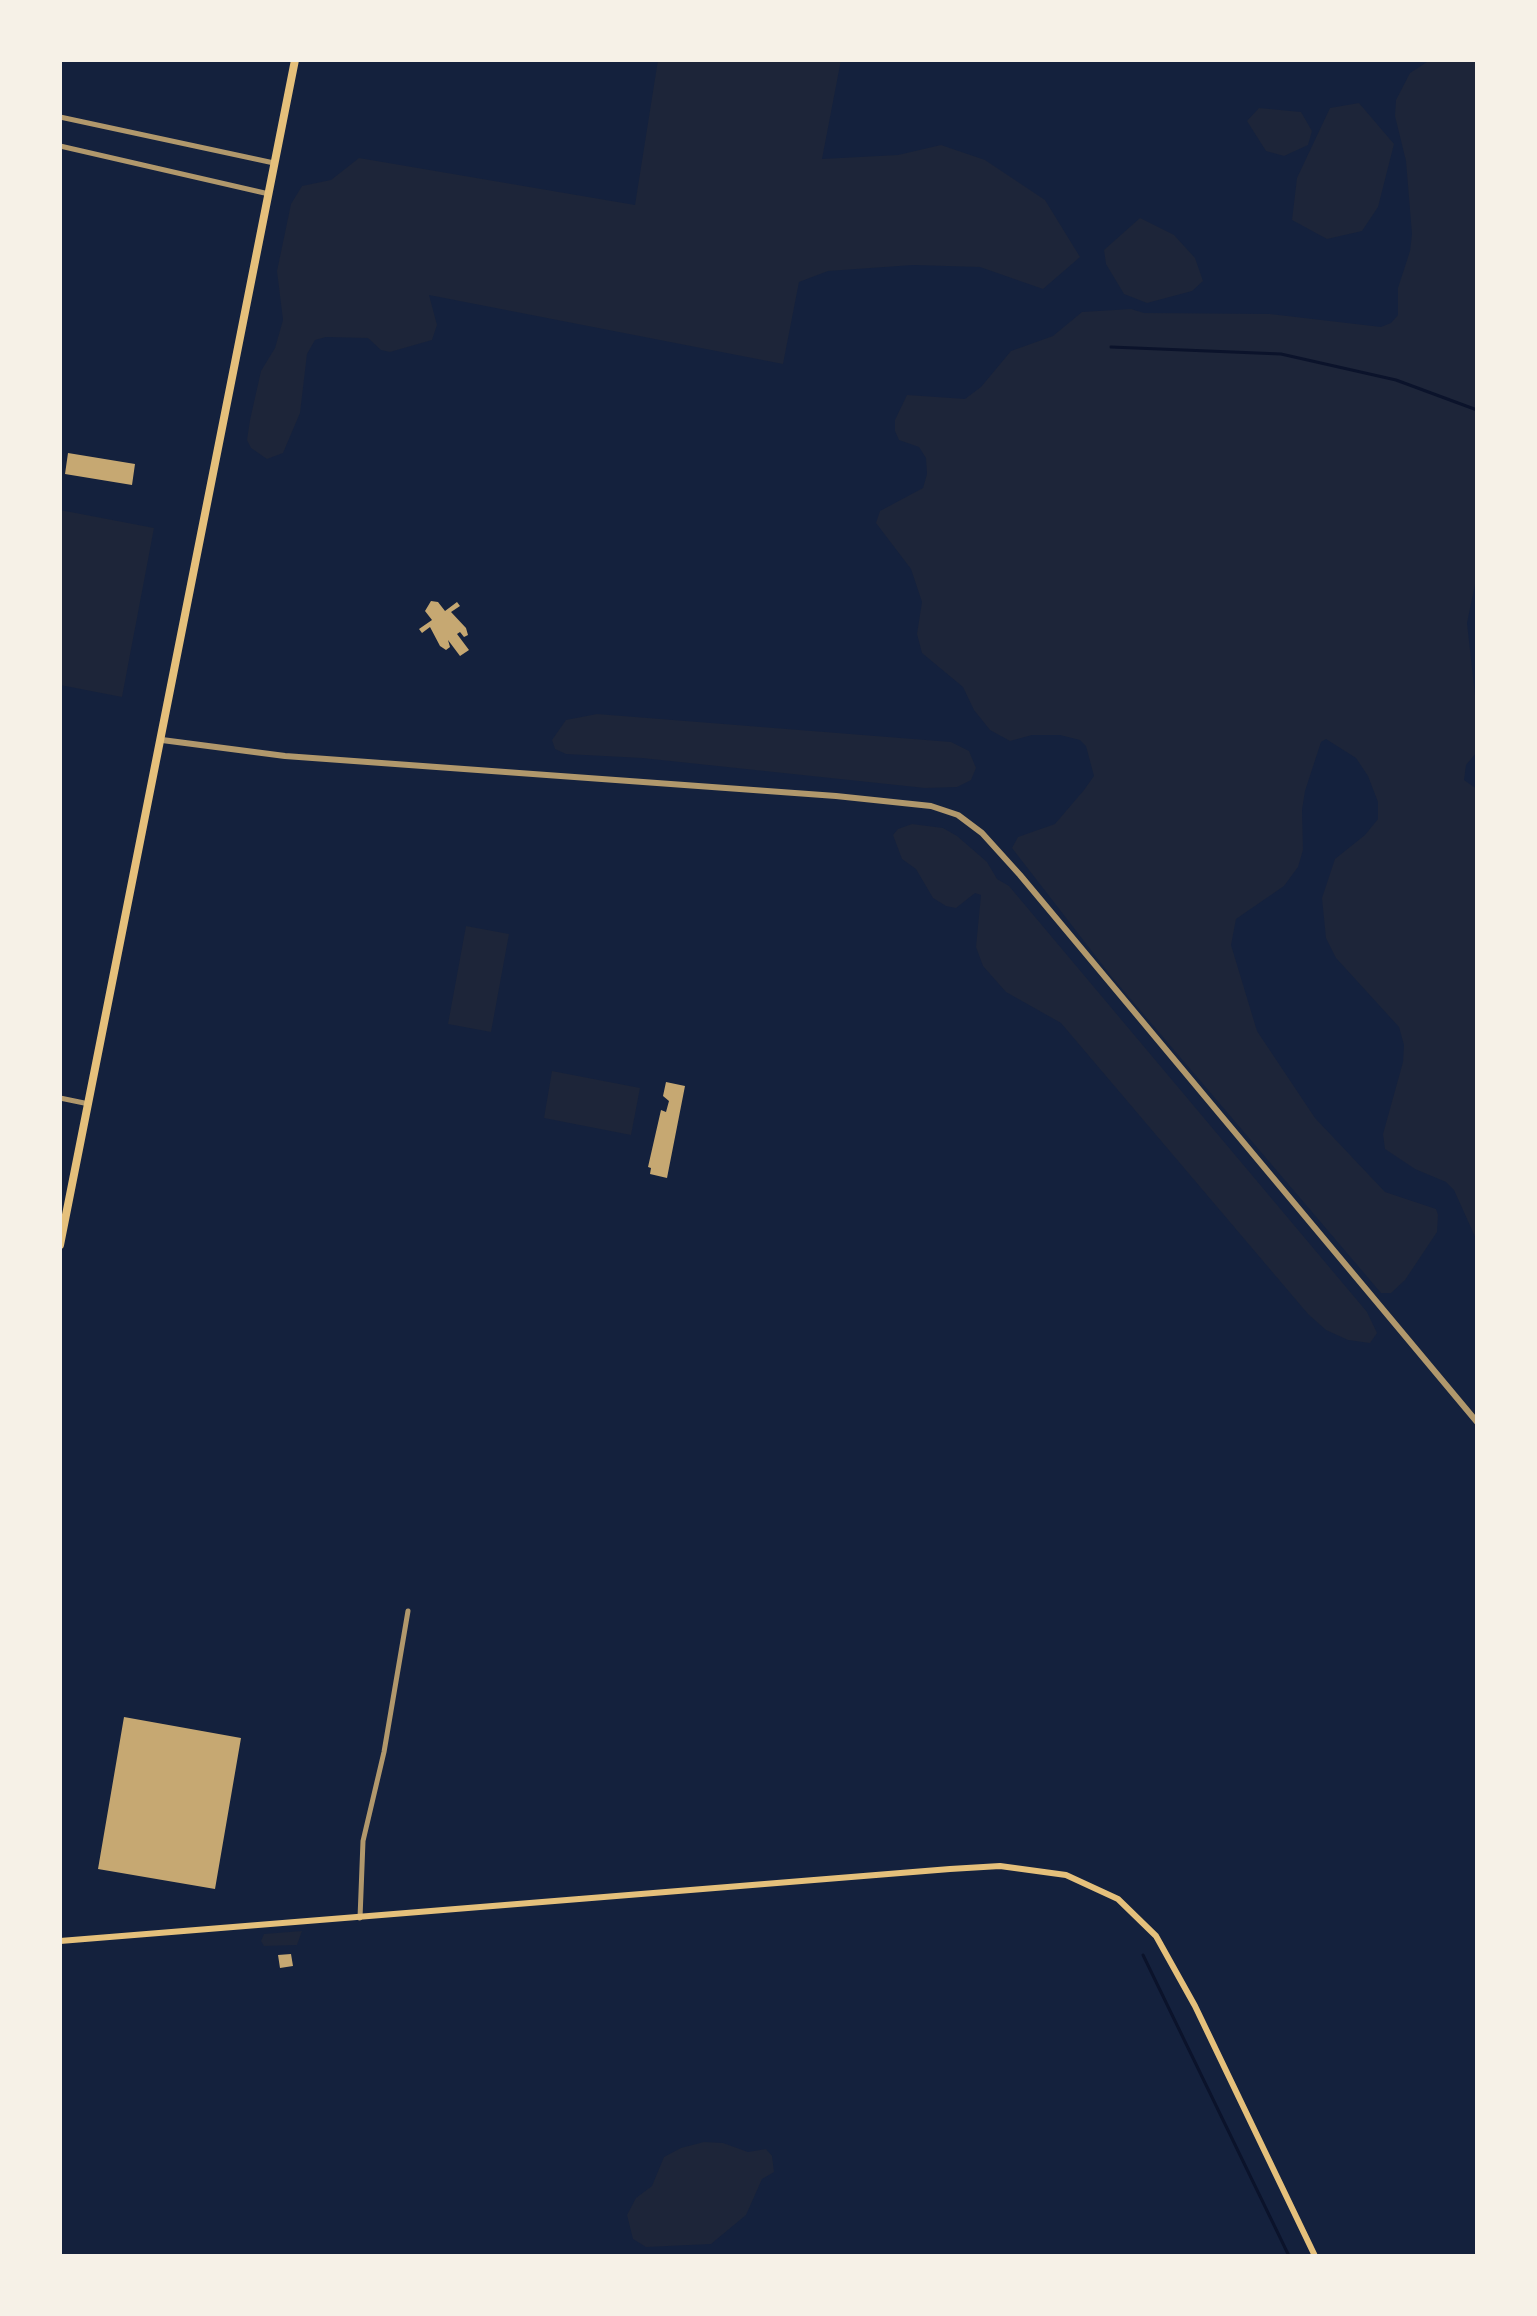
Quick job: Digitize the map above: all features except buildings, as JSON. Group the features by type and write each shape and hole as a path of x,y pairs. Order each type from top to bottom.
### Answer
{"highway":[{"path":"60,1245 295,60"}],"main road":[{"path":"60,1941 1000,1866 1066,1875 1118,1899 1156,1936 1195,2006 1315,2256"}],"street":[{"path":"60,117 275,163"},
{"path":"60,146 269,194"},
{"path":"162,740 285,756 921,804 958,815 982,833 1020,875 1477,1422"},
{"path":"60,1098 90,1104"},
{"path":"360,1918 363,1841 384,1752 408,1611"}],"shaded area":[{"path":"658,60 841,60 822,159 898,155 941,145 985,160 1045,200 1080,257 1043,289 980,267 913,265 828,271 799,282 783,364 429,295 437,325 432,340 390,352 381,350 368,338 326,337 315,340 307,354 300,413 283,453 267,459 251,448 247,440 261,371 275,348 283,320 277,271 291,204 302,186 331,180 359,158 635,205"},
{"path":"1430,60 1477,60 1477,575 1467,623 1477,713 1477,752 1466,765 1464,780 1477,789 1477,1241 1454,1190 1446,1182 1415,1169 1385,1149 1383,1134 1403,1062 1404,1045 1399,1027 1336,958 1326,938 1322,898 1335,859 1365,835 1378,819 1378,802 1368,776 1356,758 1326,739 1321,742 1305,791 1303,850 1298,867 1284,886 1236,919 1231,945 1257,1031 1315,1118 1385,1192 1436,1209 1437,1232 1405,1280 1391,1293 1381,1293 1111,976 1012,848 1018,837 1055,824 1084,790 1094,776 1086,746 1080,740 1060,735 1032,735 1010,741 990,730 974,710 963,687 922,653 917,634 922,602 911,569 876,523 880,511 923,488 927,474 926,458 919,447 899,440 895,431 895,420 907,395 965,399 981,387 1011,351 1053,336 1082,312 1131,309 1144,313 1270,314 1381,327 1391,323 1398,315 1398,288 1412,234 1406,161 1395,116 1396,100 1410,73"},
{"path":"1359,103 1394,144 1378,207 1362,231 1327,239 1292,220 1297,178 1330,108"},
{"path":"1259,108 1301,112 1312,131 1308,145 1284,156 1266,151 1247,121"},
{"path":"1140,218 1174,235 1195,258 1203,281 1192,291 1147,303 1124,294 1106,264 1104,250"},
{"path":"60,510 154,528 122,697 60,685"},
{"path":"597,714 951,742 969,751 976,768 971,780 957,787 925,788 642,758 566,754 555,749 552,740 566,720"},
{"path":"912,824 943,828 957,836 987,862 997,879 1009,886 1367,1312 1377,1333 1370,1343 1348,1340 1326,1330 1308,1314 1061,1023 1006,992 983,966 976,947 981,895 975,893 956,908 933,898 916,869 902,859 893,835 898,829"},
{"path":"466,926 509,934 491,1032 448,1024"},
{"path":"552,1071 640,1088 631,1135 544,1118"},
{"path":"302,1931 297,1945 264,1946 261,1941 264,1934"},
{"path":"704,2142 723,2143 748,2152 766,2149 772,2156 774,2172 762,2179 746,2215 711,2244 646,2247 633,2239 627,2215 636,2198 652,2186 664,2157 681,2148"}],"waterway":[{"path":"1111,347 1281,354 1396,380 1477,410"},
{"path":"1143,1955 1289,2256"}]}
